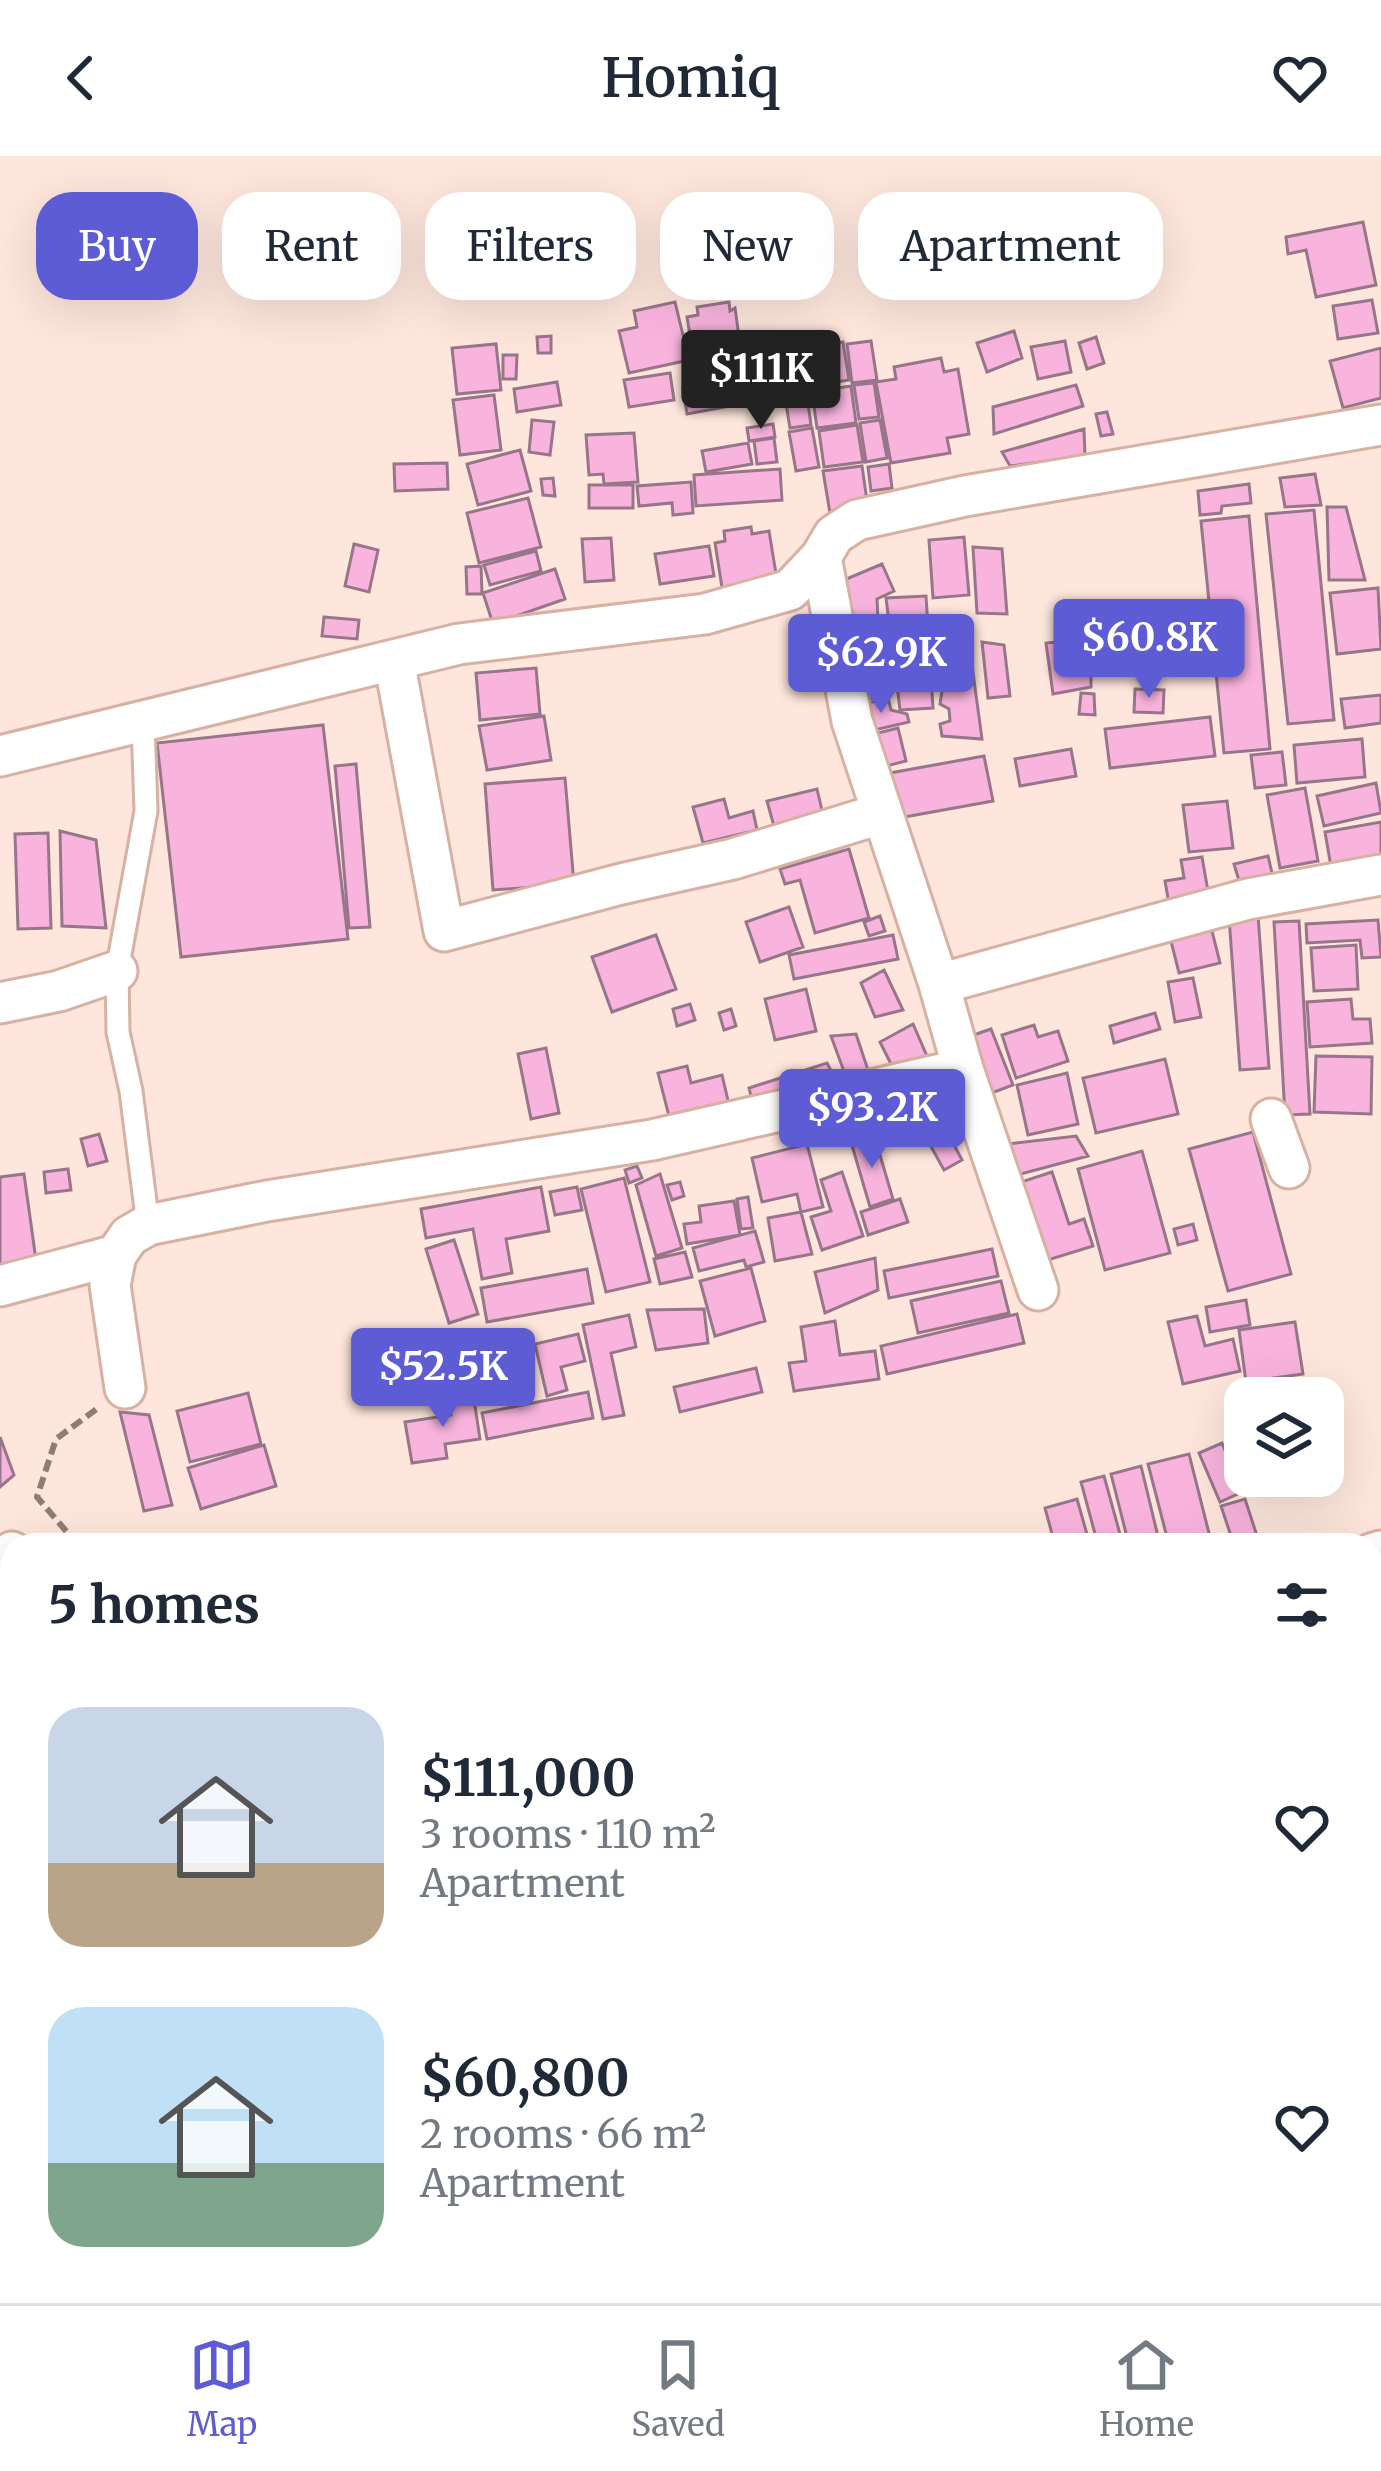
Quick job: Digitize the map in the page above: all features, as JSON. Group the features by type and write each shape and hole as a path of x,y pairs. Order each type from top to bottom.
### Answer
{"street":[{"path":"0,755 459,644 705,614 790,590 834,536 856,520 964,496 1381,425"},
{"path":"821,557 852,721 1038,1289"},
{"path":"394,660 444,932 734,859 880,814"},
{"path":"939,984 1248,899 1381,875"},
{"path":"0,1003 59,991 117,971"},
{"path":"125,1388 110,1285 116,1255 129,1236 148,1225 267,1201 652,1140 963,1070"},
{"path":"1271,1120 1289,1168"},
{"path":"0,1286 116,1255"}],"lane":[{"path":"143,722 146,811 117,971 118,1032 131,1091 148,1225"}],"path":[{"path":"68,1533 37,1497 56,1438 125,1388"}],"building":[{"path":"1363,222 1376,285 1316,297 1306,250 1288,254 1286,237"},
{"path":"1372,300 1378,333 1338,339 1333,306"},
{"path":"675,302 689,360 629,373 619,331 637,327 634,311"},
{"path":"729,302 730,311 735,308 744,372 697,379 687,317 698,315 697,307"},
{"path":"1014,331 1022,358 987,372 977,343"},
{"path":"551,336 551,353 538,353 537,337"},
{"path":"1096,337 1104,363 1087,369 1079,343"},
{"path":"871,341 877,380 852,383 847,344"},
{"path":"1065,341 1071,372 1038,379 1031,347"},
{"path":"843,342 849,380 812,386 806,348"},
{"path":"496,344 501,390 457,394 452,348"},
{"path":"1381,348 1381,398 1343,408 1330,361"},
{"path":"503,355 517,355 516,379 503,379"},
{"path":"941,358 944,372 958,369 969,434 947,438 950,453 891,463 876,382 896,379 894,367"},
{"path":"800,368 804,384 786,389 782,372"},
{"path":"775,371 779,397 687,414 683,388"},
{"path":"670,373 674,400 629,407 624,380"},
{"path":"557,382 561,405 517,412 514,389"},
{"path":"874,383 879,417 859,419 854,385"},
{"path":"1076,385 1083,406 994,434 993,407"},
{"path":"851,386 856,423 817,428 812,392"},
{"path":"806,389 811,425 790,428 784,392"},
{"path":"494,395 501,450 460,455 453,400"},
{"path":"1107,412 1113,434 1101,436 1096,414"},
{"path":"532,420 554,422 550,455 529,452"},
{"path":"880,420 887,458 866,462 860,423"},
{"path":"773,424 775,437 749,441 747,428"},
{"path":"857,425 863,462 824,467 819,431"},
{"path":"812,428 819,467 796,471 789,432"},
{"path":"1084,429 1085,456 1010,466 1002,452"},
{"path":"634,433 638,482 604,484 603,474 589,475 586,435"},
{"path":"774,438 777,462 757,464 754,441"},
{"path":"748,443 752,464 706,472 702,451"},
{"path":"520,450 531,491 478,505 467,464"},
{"path":"447,463 448,489 395,491 394,464"},
{"path":"889,464 892,488 871,491 868,467"},
{"path":"862,466 868,508 830,513 823,471"},
{"path":"780,469 782,500 696,506 694,475"},
{"path":"1315,474 1321,505 1285,507 1280,478"},
{"path":"553,478 555,496 543,495 541,479"},
{"path":"691,482 693,513 673,515 672,503 639,506 637,486"},
{"path":"1249,484 1251,503 1222,506 1221,513 1200,515 1198,491"},
{"path":"589,485 633,485 633,508 589,508"},
{"path":"528,498 541,547 479,563 467,513"},
{"path":"1327,507 1346,507 1365,580 1329,580"},
{"path":"1314,510 1334,720 1288,724 1266,514"},
{"path":"1249,516 1270,749 1224,753 1201,521"},
{"path":"751,527 752,534 769,531 778,586 723,594 715,543 725,541 724,531"},
{"path":"964,537 969,595 933,598 929,540"},
{"path":"611,538 614,580 585,582 582,539"},
{"path":"354,544 378,550 369,592 345,586"},
{"path":"709,546 714,576 660,584 655,554"},
{"path":"973,547 1002,549 1007,614 977,613"},
{"path":"536,551 541,571 490,585 484,565"},
{"path":"882,564 894,591 877,599 878,620 847,633 844,580"},
{"path":"481,566 482,594 467,594 466,567"},
{"path":"555,569 565,599 493,624 483,593"},
{"path":"1378,588 1381,649 1337,654 1330,593"},
{"path":"926,596 933,708 900,710 886,598"},
{"path":"324,617 359,620 357,639 322,636"},
{"path":"879,630 887,656 854,666 853,638"},
{"path":"1091,639 1091,687 1053,694 1046,643"},
{"path":"982,642 1004,645 1010,696 988,698"},
{"path":"949,657 971,658 982,739 942,736 940,724 950,721 949,709 940,704 943,685 950,677"},
{"path":"880,663 889,694 858,702 849,672"},
{"path":"536,668 540,714 480,720 476,673"},
{"path":"1135,689 1164,690 1163,713 1134,712"},
{"path":"1081,693 1094,694 1095,715 1079,714"},
{"path":"1381,695 1381,723 1345,728 1341,699"},
{"path":"888,698 891,710 907,714 909,722 866,732 860,705"},
{"path":"544,716 551,760 487,770 479,726"},
{"path":"1210,717 1215,756 1110,768 1105,729"},
{"path":"323,725 348,939 181,957 157,743"},
{"path":"898,728 906,761 871,770 862,737"},
{"path":"1362,739 1365,777 1297,783 1294,745"},
{"path":"1071,749 1076,776 1020,786 1015,759"},
{"path":"1282,752 1286,785 1255,788 1251,755"},
{"path":"984,756 993,801 899,818 890,773"},
{"path":"356,764 370,927 349,928 335,766"},
{"path":"565,778 574,884 493,890 485,784"},
{"path":"1376,783 1381,813 1324,826 1317,796"},
{"path":"1305,788 1318,861 1280,868 1267,795"},
{"path":"817,789 824,819 775,830 767,801"},
{"path":"724,799 729,818 753,811 757,830 703,843 693,807"},
{"path":"1227,801 1233,848 1189,852 1183,805"},
{"path":"1381,822 1381,858 1331,867 1325,832"},
{"path":"60,831 96,840 106,928 62,926"},
{"path":"48,833 51,928 18,929 15,834"},
{"path":"849,849 869,918 815,933 800,880 785,884 780,869"},
{"path":"1268,856 1273,877 1240,884 1234,864"},
{"path":"1202,857 1209,897 1169,904 1165,881 1184,878 1181,860"},
{"path":"789,907 803,947 760,962 746,922"},
{"path":"1258,915 1269,1068 1240,1070 1229,917"},
{"path":"880,916 885,931 869,936 864,922"},
{"path":"1378,920 1381,957 1362,958 1360,940 1307,943 1306,924"},
{"path":"1299,921 1310,1114 1285,1115 1274,922"},
{"path":"1211,927 1220,963 1179,973 1170,937"},
{"path":"656,935 676,989 612,1012 592,957"},
{"path":"893,935 898,959 794,979 789,955"},
{"path":"1356,945 1358,989 1314,991 1311,948"},
{"path":"884,970 903,1010 875,1017 861,983"},
{"path":"1193,978 1201,1017 1175,1022 1168,982"},
{"path":"806,989 816,1031 775,1040 765,999"},
{"path":"1351,999 1353,1019 1370,1019 1372,1043 1310,1047 1307,1002"},
{"path":"690,1004 695,1020 677,1026 673,1009"},
{"path":"731,1009 736,1026 724,1030 719,1013"},
{"path":"1155,1013 1160,1029 1114,1043 1110,1026"},
{"path":"913,1024 930,1063 898,1078 880,1042"},
{"path":"1034,1025 1038,1037 1058,1031 1068,1061 1016,1078 1002,1035"},
{"path":"991,1029 1013,1085 989,1094 968,1037"},
{"path":"856,1034 868,1070 846,1077 831,1036"},
{"path":"546,1048 559,1113 531,1119 518,1054"},
{"path":"1316,1056 1372,1057 1371,1114 1314,1112"},
{"path":"1165,1059 1178,1114 1096,1133 1083,1078"},
{"path":"827,1063 841,1090 753,1104 749,1088"},
{"path":"687,1066 691,1083 722,1075 731,1113 672,1128 658,1073"},
{"path":"1067,1073 1078,1124 1028,1135 1017,1085"},
{"path":"918,1121 921,1136 904,1139 901,1124"},
{"path":"942,1122 962,1160 944,1170 923,1132"},
{"path":"1253,1132 1291,1274 1228,1291 1189,1149"},
{"path":"99,1134 107,1161 88,1166 81,1139"},
{"path":"874,1135 893,1199 870,1207 851,1142"},
{"path":"1076,1136 1088,1156 1017,1175 1008,1144"},
{"path":"807,1144 823,1207 801,1212 797,1194 762,1202 752,1158"},
{"path":"1142,1151 1170,1253 1105,1270 1078,1169"},
{"path":"637,1166 642,1178 629,1183 625,1170"},
{"path":"68,1169 71,1190 46,1193 44,1172"},
{"path":"842,1172 863,1236 822,1250 811,1217 831,1211 821,1180"},
{"path":"1052,1172 1069,1224 1084,1219 1093,1246 1035,1264 1009,1186"},
{"path":"24,1174 36,1260 0,1278 0,1177"},
{"path":"660,1174 682,1248 656,1256 636,1185"},
{"path":"624,1178 650,1282 606,1292 581,1189"},
{"path":"680,1182 684,1196 672,1200 667,1185"},
{"path":"541,1187 549,1231 506,1239 512,1273 482,1279 473,1229 426,1238 421,1209"},
{"path":"577,1187 582,1210 555,1215 550,1192"},
{"path":"748,1197 753,1228 741,1229 737,1199"},
{"path":"900,1199 908,1222 868,1235 861,1212"},
{"path":"734,1201 740,1235 687,1244 684,1224 701,1222 699,1206"},
{"path":"801,1212 812,1254 775,1261 768,1218"},
{"path":"1193,1224 1197,1240 1178,1245 1174,1229"},
{"path":"755,1231 764,1262 746,1267 744,1260 699,1271 693,1248"},
{"path":"454,1240 478,1314 449,1323 426,1249"},
{"path":"992,1249 998,1276 889,1298 884,1271"},
{"path":"685,1252 692,1277 660,1284 654,1259"},
{"path":"875,1258 878,1290 825,1313 815,1272"},
{"path":"751,1268 765,1321 715,1336 700,1281"},
{"path":"587,1269 593,1303 487,1322 481,1288"},
{"path":"1001,1281 1009,1313 918,1333 911,1301"},
{"path":"1246,1300 1250,1325 1210,1332 1206,1307"},
{"path":"704,1309 708,1343 656,1350 647,1310"},
{"path":"1017,1314 1024,1343 887,1374 881,1346"},
{"path":"629,1315 636,1347 611,1353 624,1415 603,1419 583,1325"},
{"path":"1197,1316 1205,1346 1233,1339 1240,1371 1183,1384 1168,1322"},
{"path":"835,1321 840,1355 875,1351 879,1379 794,1391 789,1363 806,1361 801,1327"},
{"path":"1295,1322 1303,1374 1245,1377 1239,1330"},
{"path":"578,1334 585,1361 561,1367 567,1390 547,1396 535,1344"},
{"path":"756,1368 762,1392 680,1412 674,1387"},
{"path":"588,1392 593,1418 487,1439 482,1413"},
{"path":"248,1393 261,1444 190,1462 177,1411"},
{"path":"473,1393 480,1439 445,1444 447,1458 412,1463 405,1422 451,1415 448,1397"},
{"path":"120,1412 149,1415 172,1505 144,1511"},
{"path":"0,1437 14,1475 0,1487"},
{"path":"1222,1443 1224,1497 1231,1497 1220,1502 1199,1453"},
{"path":"264,1445 276,1486 201,1509 188,1468"},
{"path":"1189,1454 1209,1533 1166,1533 1148,1464"},
{"path":"1141,1466 1157,1533 1126,1533 1111,1474"},
{"path":"1104,1476 1120,1533 1095,1533 1081,1482"},
{"path":"1077,1499 1087,1533 1052,1533 1045,1508"},
{"path":"1245,1499 1256,1533 1230,1533 1221,1506"}]}
